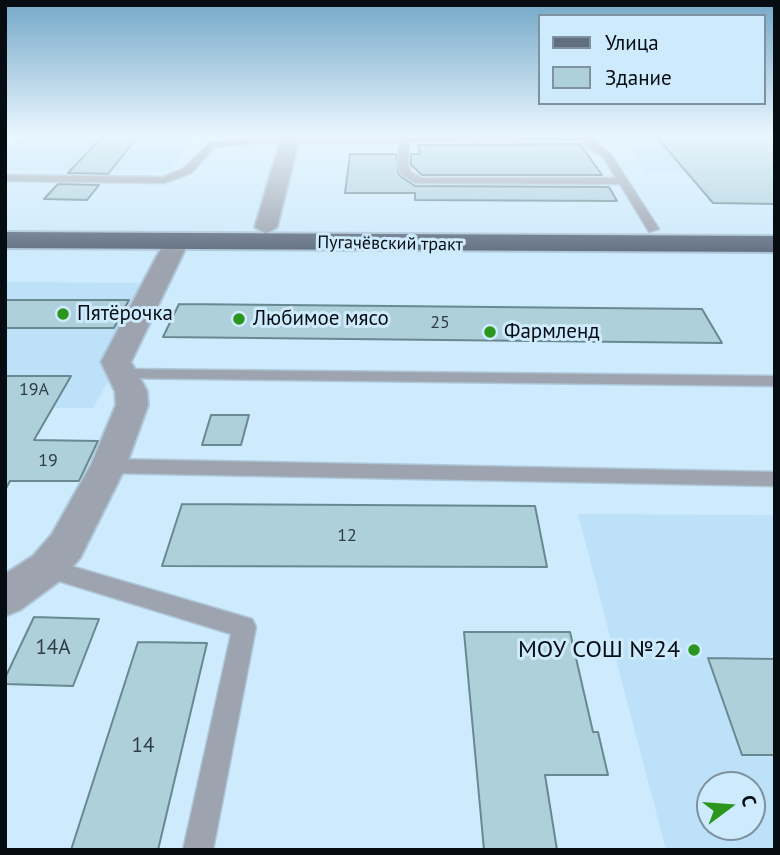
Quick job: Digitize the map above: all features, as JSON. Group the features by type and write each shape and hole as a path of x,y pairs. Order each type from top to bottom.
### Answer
{"main road":[{"name":"Пугачёвский тракт","path":"5,224 775,229"},
{"name":"Пугачёвский тракт","path":"5,240 453,245 775,244"}],"street":[{"path":"266,227 280,175"},
{"path":"5,597 47,568 66,546 108,466 132,405 131,391 116,362 177,241"}],"lane":[{"path":"5,178 164,180 179,175"},
{"path":"408,175 419,181 624,181"},
{"path":"620,175 653,229"},
{"path":"121,374 775,381"},
{"path":"108,466 775,479"},
{"path":"47,568 244,627 198,850"}],"shaded area":[{"path":"5,282 164,283 93,408 5,408"},
{"name":"МОУ СОШ №24","path":"578,514 775,515 775,850 666,850"}],"building":[{"path":"347,175 399,175 415,186 609,187 617,201 415,200 415,193 345,193"},
{"path":"689,175 775,175 775,204 713,203"},
{"path":"58,184 99,185 87,200 44,199"},
{"name":"Пятёрочка","path":"5,300 129,300 114,328 5,328"},
{"path":"179,304 702,309 722,343 163,337"},
{"path":"5,376 71,376 34,440 98,441 79,481 10,481 5,490"},
{"path":"211,415 249,415 241,445 202,445"},
{"path":"182,504 535,506 547,567 162,566"},
{"path":"34,617 99,619 73,686 5,684 5,678"},
{"path":"464,632 570,632 593,732 598,732 608,775 545,775 557,850 484,850"},
{"path":"138,642 207,643 158,850 71,850"},
{"path":"708,658 775,659 775,755 742,755"}],"place":[{"name":"Пятёрочка","path":"63,314"},
{"name":"Любимое мясо","path":"239,319"},
{"name":"Фармленд","path":"490,332"},
{"name":"МОУ СОШ №24","path":"694,650"}]}
